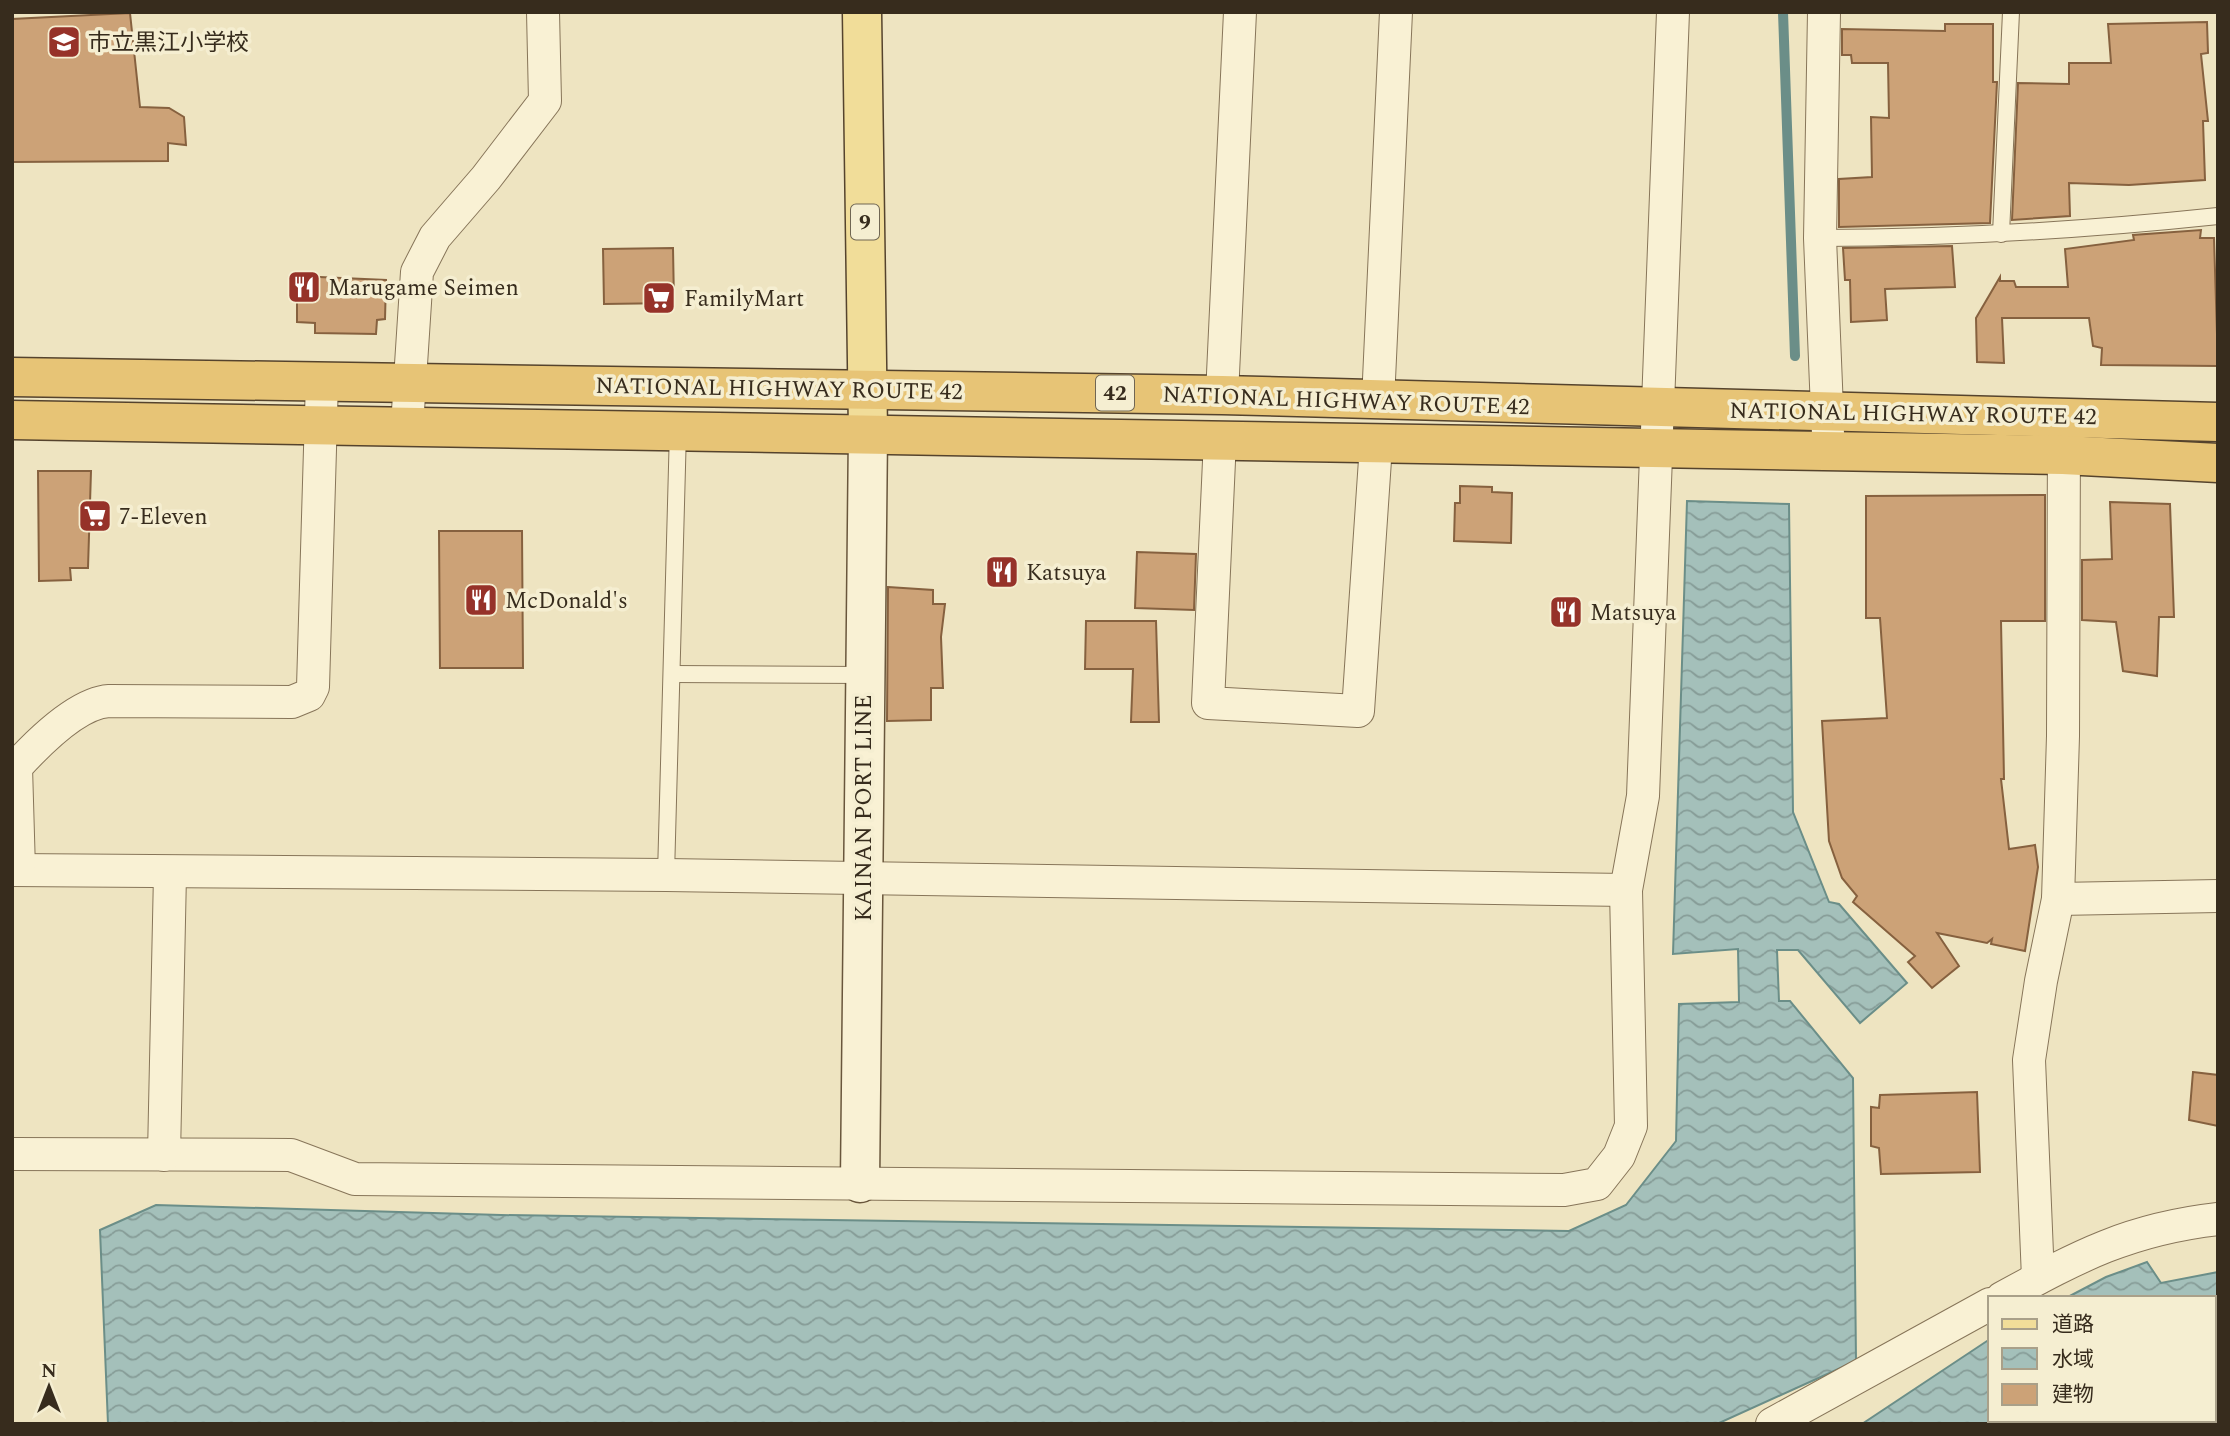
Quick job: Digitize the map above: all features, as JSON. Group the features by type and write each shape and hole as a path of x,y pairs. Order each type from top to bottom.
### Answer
{"highway":[{"name":"NATIONAL HIGHWAY ROUTE 42","path":"12,377 1222,395 1656,409 1828,409 2218,422"},
{"name":"NATIONAL HIGHWAY ROUTE 42","path":"12,420 868,432 1376,445 1828,450 2063,455 2218,463"}],"main road":[{"name":"9","path":"862,12 868,432"},
{"name":"KAINAN PORT LINE","path":"860,1183 868,432"}],"street":[{"path":"407,426 417,272 435,237 486,178 545,101 543,12"},
{"path":"1222,395 1240,12"},
{"path":"1378,401 1396,12"},
{"path":"12,1154 291,1155 355,1179 1564,1190 1597,1184 1619,1156 1631,1126 1626,890 1643,796 1672,12"},
{"path":"1824,12 1819,142 1828,450"},
{"path":"322,381 313,687 309,695 276,704 101,702 40,740 14,767 15,870 170,874 666,875 1626,890"},
{"path":"2038,1278 2029,1060 2041,981 2058,899 2063,736 2065,416"},
{"path":"1220,439 1209,704 1358,711 1376,445"},
{"path":"164,1155 170,874"},
{"path":"2058,899 2218,896"},
{"path":"2006,1296 2128,1236 2173,1225 2218,1219"},
{"path":"1772,1424 1988,1305"}],"lane":[{"path":"2001,234 2011,12"},
{"path":"1820,238 1940,238 2095,229 2218,216"},
{"path":"666,875 678,430"},
{"path":"672,674 864,675"}],"water":[{"path":"1687,501 1789,504 1793,812 1829,902 1839,904 1907,983 1860,1023 1798,950 1777,950 1779,1001 1790,1001 1853,1078 1856,1361 1717,1424 108,1424 100,1230 156,1205 501,1215 1569,1231 1626,1205 1676,1141 1679,1004 1739,1002 1738,949 1673,954"},
{"path":"2147,1262 2161,1283 2218,1272 2218,1424 1862,1424 1988,1340 1988,1422 2216,1422 2216,1296 2070,1296 2106,1277"}],"building":[{"path":"130,13 140,107 169,108 184,117 186,145 168,143 168,161 12,162 12,19"},
{"path":"2207,22 2208,53 2201,54 2208,121 2203,121 2205,180 2129,185 2069,183 2070,216 2012,220 2018,83 2069,84 2069,63 2111,63 2108,24"},
{"path":"1945,24 1993,24 1993,82 1997,82 1990,223 1839,227 1839,179 1872,177 1871,117 1889,118 1888,63 1852,63 1851,55 1842,55 1842,29 1945,31"},
{"path":"2201,230 2200,238 2214,238 2218,366 2101,365 2102,348 2093,346 2089,318 2002,318 2004,363 1977,362 1976,318 2000,277 2000,281 2014,281 2016,287 2068,287 2065,249 2134,240 2133,235"},
{"path":"1952,246 1955,287 1885,289 1887,320 1851,322 1850,280 1845,280 1843,248"},
{"path":"673,248 674,303 604,304 603,249"},
{"path":"297,276 386,280 385,319 377,320 376,334 315,333 315,323 297,322"},
{"path":"38,471 91,471 88,568 70,568 71,580 39,581"},
{"path":"1460,486 1492,487 1492,492 1512,493 1511,543 1454,541 1455,503 1460,503"},
{"path":"2045,495 2045,621 2001,621 2004,779 2001,779 2009,849 2035,845 2038,867 2025,951 1991,944 1992,939 1987,943 1937,933 1959,966 1932,988 1908,962 1915,956 1853,902 1857,896 1842,878 1829,841 1822,721 1887,718 1880,618 1866,618 1866,496"},
{"path":"2110,502 2170,504 2174,617 2159,617 2157,676 2123,671 2116,622 2082,620 2082,560 2112,559"},
{"name":"McDonald's","path":"439,531 522,531 523,668 440,668"},
{"path":"1137,552 1196,554 1194,610 1135,608"},
{"path":"888,587 933,590 933,604 945,604 941,637 943,688 931,688 931,720 887,721"},
{"path":"1086,621 1156,621 1159,722 1131,722 1133,669 1085,669"},
{"path":"2193,1072 2218,1075 2218,1126 2189,1120"},
{"path":"1977,1092 1980,1172 1881,1174 1879,1148 1871,1146 1871,1107 1879,1108 1880,1095"}],"waterway":[{"path":"1783,12 1795,356"}],"place":[{"name":"市立黒江小学校","path":"64,42"},
{"name":"Marugame Seimen","path":"304,287"},
{"name":"FamilyMart","path":"659,298"},
{"name":"7-Eleven","path":"95,516"},
{"name":"Katsuya","path":"1002,572"},
{"name":"McDonald's","path":"481,600"},
{"name":"Matsuya","path":"1566,612"}]}
